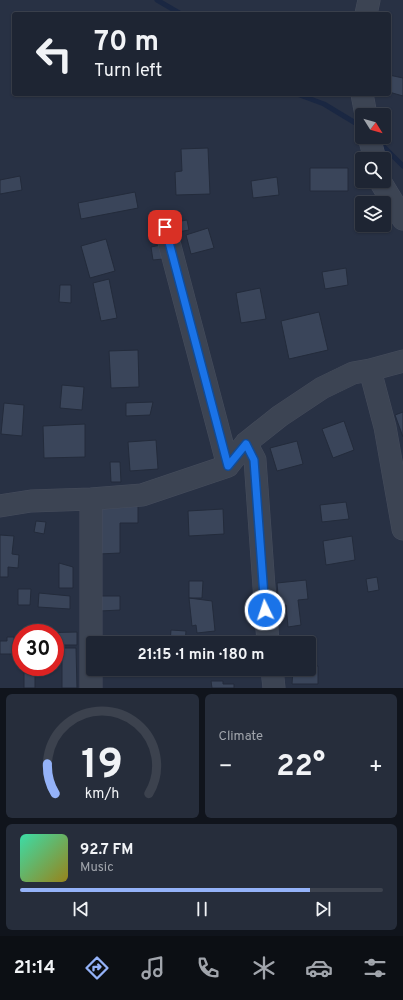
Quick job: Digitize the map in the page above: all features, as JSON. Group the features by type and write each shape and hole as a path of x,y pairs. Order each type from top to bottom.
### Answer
{"street":[{"path":"366,12 369,0"},
{"path":"362,96 365,108"},
{"path":"384,188 403,219"},
{"path":"165,227 228,466"},
{"path":"0,506 31,501 91,499 142,495 228,466 246,444 280,416 322,388 353,373 403,361"},
{"path":"370,370 385,427 403,529"},
{"path":"246,444 254,460 267,636"},
{"path":"91,499 91,688"},
{"path":"273,676 274,688"}],"building":[{"path":"391,75 403,78 403,96 391,93"},
{"path":"208,148 210,194 176,195 175,172 182,171 181,149"},
{"path":"310,168 348,168 348,191 310,191"},
{"path":"20,176 22,190 0,194 0,180"},
{"path":"277,177 279,195 253,198 251,181"},
{"path":"135,192 138,208 81,219 78,203"},
{"path":"187,220 189,230 178,232 176,222"},
{"path":"208,228 214,248 191,254 186,235"},
{"path":"106,239 115,271 90,278 81,246"},
{"path":"161,245 163,259 153,260 151,247"},
{"path":"346,268 348,285 325,289 322,272"},
{"path":"109,279 117,318 101,321 93,283"},
{"path":"60,285 71,285 71,303 59,302"},
{"path":"260,288 266,319 241,323 236,293"},
{"path":"319,312 328,350 289,359 281,321"},
{"path":"138,350 139,387 111,388 109,351"},
{"path":"62,385 84,387 82,410 60,408"},
{"path":"153,402 150,415 126,416 126,403"},
{"path":"4,403 24,405 22,436 1,434"},
{"path":"403,412 403,437 395,415"},
{"path":"344,421 354,450 333,458 322,429"},
{"path":"85,424 85,457 44,458 43,426"},
{"path":"156,440 158,469 130,471 128,442"},
{"path":"297,441 303,464 277,471 270,448"},
{"path":"110,462 120,462 121,482 111,482"},
{"path":"346,502 349,519 322,522 320,505"},
{"path":"138,505 138,523 120,523 120,553 99,554 99,506"},
{"path":"223,509 224,534 189,536 188,511"},
{"path":"36,521 46,522 44,534 34,532"},
{"path":"0,535 14,536 12,554 19,555 18,568 8,567 8,577 0,577"},
{"path":"352,536 355,560 326,565 323,541"},
{"path":"59,563 73,567 73,588 59,588"},
{"path":"377,577 379,590 368,592 366,579"},
{"path":"306,580 308,599 298,600 301,625 288,627 286,605 279,606 277,583"},
{"path":"189,581 203,581 202,598 189,598"},
{"path":"18,589 31,589 30,605 18,605"},
{"path":"39,593 70,596 70,609 38,607"},
{"path":"100,596 120,596 120,610 100,611"},
{"path":"189,598 212,601 215,631 197,633 196,625 192,626"},
{"path":"171,630 186,631 186,636 171,636"},
{"path":"64,632 77,632 77,645 64,645"},
{"path":"7,637 12,637 12,654 0,654 0,641 7,641"},
{"path":"64,648 76,648 77,688 62,688 62,676 64,676"},
{"path":"316,666 318,666 318,684 292,684 293,676 316,676"},
{"path":"24,676 35,676 35,688 24,688"},
{"path":"211,681 223,681 223,684 234,684 234,688 212,688"}],"waterway":[{"path":"157,0 178,12"},
{"path":"302,96 324,104 355,123"},
{"path":"381,144 403,166"}],"route":[{"path":"165,227 228,466 246,444 254,460 265,610"}]}
